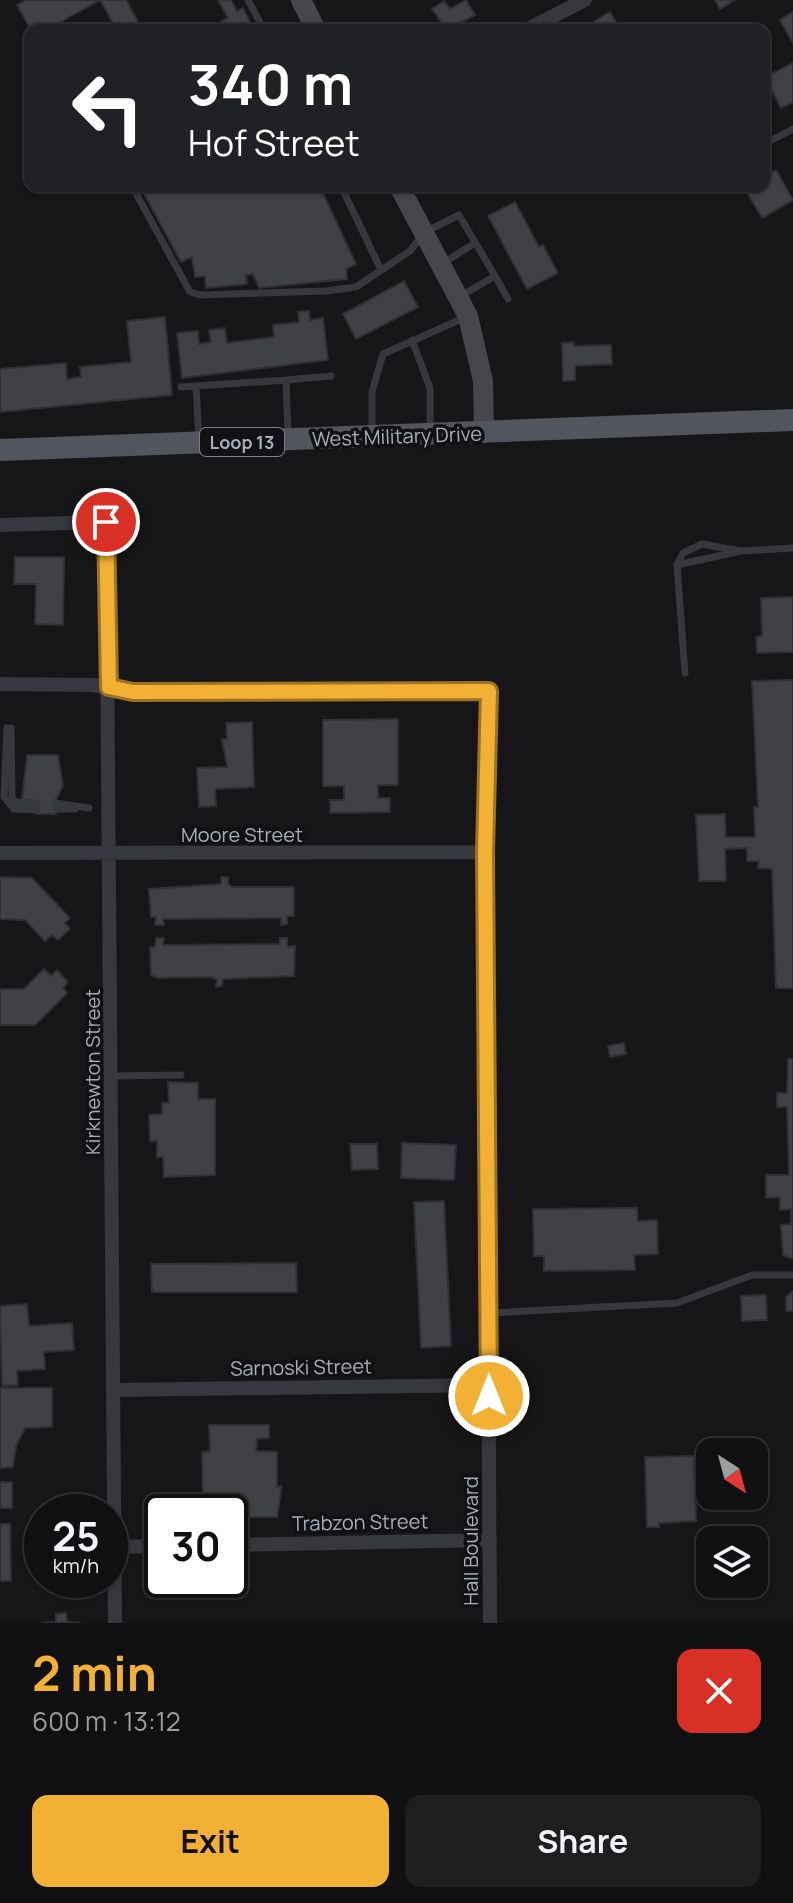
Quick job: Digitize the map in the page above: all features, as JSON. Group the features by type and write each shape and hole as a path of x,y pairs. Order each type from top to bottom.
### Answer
{"main road":[{"name":"West Military Drive","path":"0,450 793,420"}],"street":[{"path":"301,0 313,24"},
{"path":"538,24 585,0"},
{"path":"402,192 464,307 483,381 484,433"},
{"name":"Kirknewton Street","path":"0,525 106,522 112,855 115,1494"},
{"path":"0,684 109,687"},
{"name":"Hall Boulevard","path":"109,687 133,692 489,691 485,852 490,1623"},
{"name":"Moore Street","path":"0,853 485,852"},
{"name":"Sarnoski Street","path":"114,1390 489,1385"},
{"name":"Trabzon Street","path":"248,1545 490,1540"},
{"name":"Kirknewton Street","path":"115,1598 115,1623"}],"lane":[{"path":"248,0 261,24"},
{"path":"770,141 793,129"},
{"path":"135,192 190,292 200,295 326,291 356,287 410,251 425,232 459,215 508,299"},
{"path":"344,192 381,270"},
{"path":"442,264 475,243"},
{"path":"373,437 372,392 377,365 383,354 412,340 464,307 495,276"},
{"path":"412,340 430,388 429,435"},
{"path":"181,387 331,376"},
{"path":"286,380 288,440"},
{"path":"196,386 199,444"},
{"path":"685,673 677,565 683,553 696,545 733,547 741,551"},
{"path":"677,565 741,551 793,548"},
{"path":"9,728 12,798 16,802 37,806"},
{"path":"55,806 89,808"},
{"path":"113,1076 181,1075"},
{"path":"489,1313 677,1303 752,1275 793,1275"}],"building":[{"path":"26,0 100,0 57,24 28,24 17,5"},
{"path":"100,0 126,0 139,24 114,24"},
{"path":"218,0 231,0 237,11 243,8 251,24 223,24 221,21 228,18"},
{"path":"466,0 475,15 458,24 443,24 432,9 444,1 450,9"},
{"path":"715,0 735,0 720,9"},
{"path":"610,12 617,24 597,24 595,21"},
{"path":"793,12 793,43 780,20"},
{"path":"793,63 793,102 781,108 770,87 770,74"},
{"path":"776,170 793,200 762,218 747,192 770,192 770,174"},
{"path":"143,192 322,192 356,264 346,269 347,279 259,288 253,274 246,275 247,284 206,288 205,276 195,277 192,257 181,262"},
{"path":"515,202 539,247 543,245 558,273 527,289 488,216"},
{"path":"404,281 418,307 356,339 343,314"},
{"path":"309,311 310,320 323,318 328,360 182,378 177,333 198,331 199,344 211,342 209,330 225,328 227,343 274,337 273,325 299,322 298,312"},
{"path":"165,317 172,395 0,412 0,369 66,363 67,379 81,377 80,367 131,362 127,321"},
{"path":"574,342 574,346 611,345 612,364 575,366 575,380 563,381 562,343"},
{"path":"15,557 64,557 63,625 35,624 36,584 14,584"},
{"path":"793,597 793,652 757,653 756,637 762,636 761,598"},
{"path":"793,680 793,988 776,988 772,869 758,868 759,861 747,861 747,848 725,849 726,881 699,881 696,815 725,814 726,837 755,837 754,807 758,807 752,681"},
{"path":"398,719 398,785 378,785 378,798 390,798 390,812 330,813 330,800 344,800 344,786 323,786 323,720"},
{"path":"252,722 254,787 215,789 216,806 199,807 197,768 227,767 222,739 227,739 226,723"},
{"path":"27,755 58,755 63,786 55,801 56,814 37,814 37,801 22,801"},
{"path":"0,877 32,878 70,918 65,923 70,929 58,940 52,935 45,941 25,920 0,919"},
{"path":"221,877 228,877 228,884 232,887 294,887 294,916 287,916 287,924 281,925 281,918 163,919 164,925 155,925 156,917 151,917 149,889 221,884"},
{"path":"156,938 164,938 163,945 280,944 280,938 287,938 287,947 295,946 294,976 223,979 222,986 216,987 217,980 211,977 157,978 151,975 150,947 155,947"},
{"path":"44,969 51,976 57,970 68,982 63,988 67,993 35,1025 0,1025 0,989 24,989"},
{"path":"624,1043 626,1054 610,1057 608,1046"},
{"path":"788,1059 793,1059 793,1258 783,1255 781,1225 791,1224 791,1209 780,1210 780,1197 766,1198 766,1175 789,1175 787,1107 777,1107 777,1093 787,1093"},
{"path":"168,1082 198,1083 198,1099 215,1099 215,1175 164,1177 163,1157 157,1157 157,1141 150,1142 149,1115 162,1114 162,1103 169,1103"},
{"path":"402,1143 456,1145 454,1180 401,1178"},
{"path":"350,1144 377,1144 378,1169 352,1170"},
{"path":"444,1201 451,1346 421,1348 414,1202"},
{"path":"637,1208 638,1221 657,1220 658,1254 634,1255 635,1270 544,1271 544,1256 534,1256 533,1209"},
{"path":"296,1263 297,1292 152,1292 151,1264"},
{"path":"793,1291 793,1311 786,1311 786,1297"},
{"path":"766,1295 767,1320 742,1321 741,1296"},
{"path":"27,1304 29,1326 72,1323 74,1350 44,1352 45,1369 17,1371 18,1385 2,1386 0,1306"},
{"path":"0,1388 52,1388 52,1427 25,1428 16,1446 13,1467 0,1468"},
{"path":"209,1425 269,1425 269,1438 257,1439 256,1451 277,1452 277,1487 281,1486 281,1491 277,1517 248,1517 248,1494 203,1494 202,1452 210,1451"},
{"path":"694,1456 696,1521 659,1523 659,1527 647,1527 645,1457"},
{"path":"0,1482 12,1482 12,1508 0,1508"},
{"path":"0,1524 10,1524 11,1581 0,1581"},
{"path":"66,1613 67,1622 81,1623 41,1623 56,1622 56,1614"}],"route":[{"path":"106,522 109,687 133,692 489,691 485,852 489,1396"}]}
